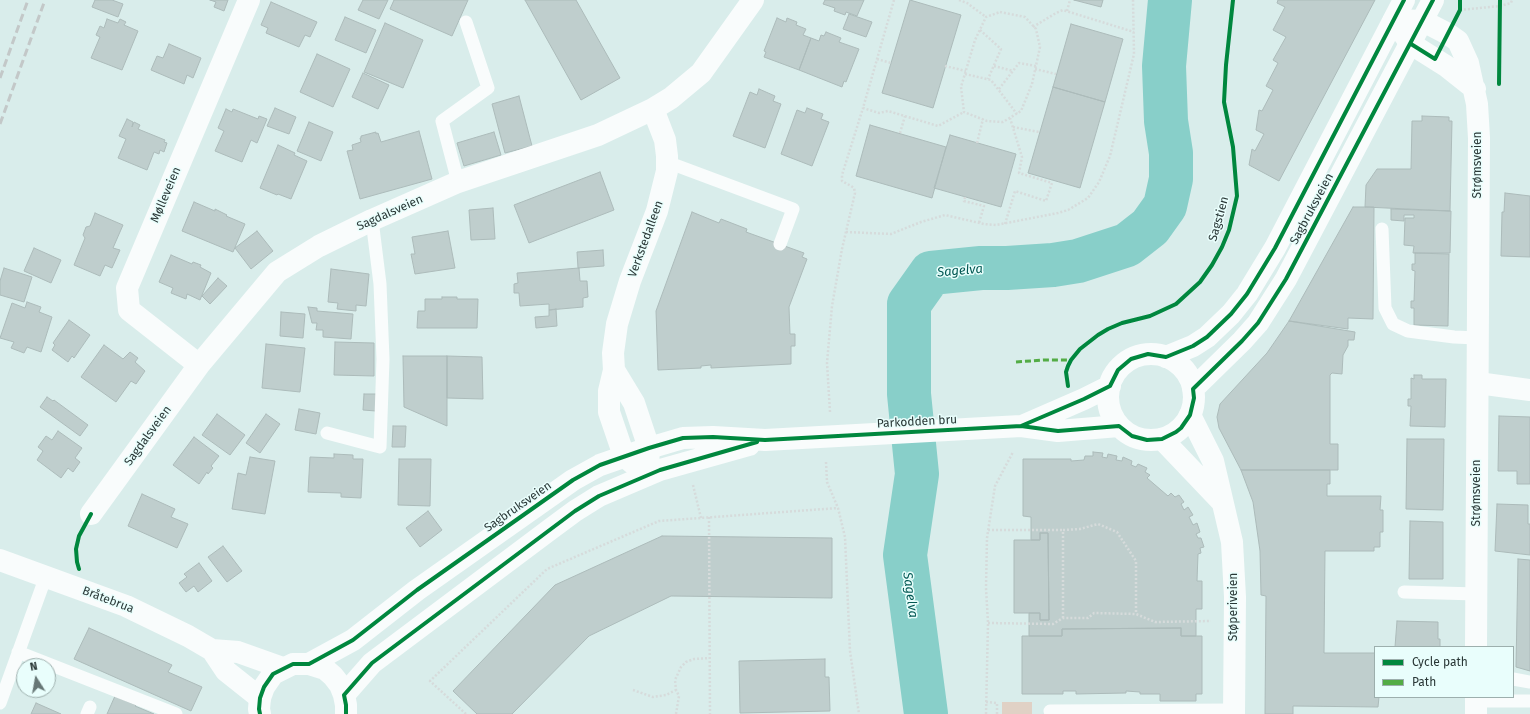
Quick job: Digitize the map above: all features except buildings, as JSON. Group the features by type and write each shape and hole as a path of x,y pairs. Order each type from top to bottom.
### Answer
{"main road":[{"name":"Mølleveien","path":"199,365 129,310 127,288 249,0"},
{"name":"Sagdalsveien","path":"91,514 199,365 277,272 319,246 372,220 458,182 598,135 653,109 671,98 701,73 753,0"},
{"path":"1404,0 1394,20 1411,44 1446,66 1474,89"},
{"path":"1423,21 1433,0"},
{"name":"Strømsveien","path":"1394,20 1423,21 1458,41 1468,63 1477,104 1479,138 1476,646"},
{"name":"Sagbruksveien","path":"1166,357 1193,346 1207,337 1231,314 1247,294 1275,248 1394,20"},
{"name":"Sagbruksveien","path":"1193,389 1237,347 1253,329 1286,279 1423,21"},
{"name":"Verkstedalleen","path":"624,456 609,412 609,391 614,370 613,353 617,324 630,281 661,198 667,171 665,140 653,109"},
{"path":"1148,354 1166,357 1184,369 1188,375 1193,389 1194,398 1190,415 1181,428 1162,439 1139,439 1125,431 1114,420 1108,394 1110,386 1113,377 1118,370 1131,359 1148,354"},
{"name":"Verkstedalleen","path":"614,370 634,403 649,448 647,475"},
{"path":"1478,383 1530,390"},
{"path":"1021,426 1110,386"},
{"name":"Støperiveien","path":"1190,415 1213,461 1232,542 1234,564 1234,712"},
{"path":"1021,426 1058,431 1120,426"},
{"name":"Parkodden bru","path":"842,436 1021,426"},
{"name":"Sagbruksveien","path":"309,664 353,640 417,590 573,480 600,465 683,438 714,437 765,440 842,436"},
{"name":"Støperiveien","path":"1162,439 1222,502"},
{"name":"Sagbruksveien","path":"345,704 372,663 575,511 599,496 647,475 676,465 765,440"},
{"path":"624,456 647,475"},
{"name":"Bråtebrua","path":"0,560 46,576 147,616 188,636 212,650 238,652 283,668"},
{"name":"Bråtebrua","path":"212,650 226,671 260,706"},
{"path":"260,706 266,683 273,674 293,664 309,664 325,669 340,685 345,704"}],"lane":[{"path":"458,182 442,121 488,88 466,22"},
{"path":"667,162 793,209 780,244"},
{"path":"327,433 380,447 383,359 380,284 372,220"},
{"path":"1382,229 1385,308 1393,324 1408,331 1454,337 1478,338"},
{"path":"0,703 46,576"},
{"path":"1404,592 1477,594"},
{"path":"18,652 176,714"},
{"path":"1514,679 1530,682"},
{"path":"1476,704 1530,701"},
{"path":"1050,711 1234,712"}],"path":[{"path":"830,412 827,363 832,306 855,192 854,188 842,181 842,175 894,0"},
{"path":"959,0 968,4 986,17"},
{"path":"968,4 970,0"},
{"path":"1067,11 1070,0"},
{"path":"846,232 891,234 928,219 945,215 979,223 996,225 1005,224 1068,210 1088,198 1095,188 1110,156 1134,54 1133,0"},
{"path":"1500,0 1500,14"},
{"path":"1460,10 1511,4 1512,0"},
{"path":"1033,26 1063,10 1134,32"},
{"path":"863,108 879,113 888,111 938,126 964,112 983,119 1003,122 1021,112 1032,84 1040,47 1036,29 1025,17 1000,12 986,17 975,40 961,87 964,112"},
{"path":"980,30 1001,49 988,79"},
{"path":"877,59 891,63"},
{"path":"998,89 1019,63 1056,74"},
{"path":"945,66 991,80 1017,114"},
{"path":"994,66 1013,70"},
{"path":"900,133 905,116"},
{"path":"1005,224 1015,192 1046,201 1052,183 1019,173 1022,157 1010,118"},
{"path":"977,143 983,119"},
{"path":"1013,127 1039,132"},
{"path":"965,197 964,201 984,206 979,223"},
{"path":"986,714 988,623 986,588 988,530 996,486 1013,452"},
{"path":"826,462 827,482 838,508 845,537 850,651 859,714"},
{"path":"691,478 701,518"},
{"path":"466,714 430,680 547,570 659,521 838,508"},
{"path":"709,517 710,714"},
{"path":"988,530 1063,530 1080,529 1098,524 1117,532 1136,562 1136,614"},
{"path":"1063,530 1063,618"},
{"path":"988,623 1054,624 1063,618 1088,618 1094,613 1136,614 1155,622 1211,621"},
{"path":"676,714 679,696 676,690 675,680 681,667 686,662 694,659 709,658"},
{"path":"633,690 653,697 666,695 676,690"},
{"path":"986,702 997,703 997,714"}],"shaded area":[{"path":"1002,702 1032,702 1032,714 1002,714"}],"waterway":[{"name":"Sagelva","path":"926,714 905,555 917,474 909,394 909,304 931,273 981,268 1053,265 1078,261 1127,245 1150,227 1165,206 1171,179 1171,153 1166,121 1164,66 1170,0"}],"railway":[{"path":"0,78 28,0"},
{"path":"0,124 45,0"}],"marked path":[{"path":"1016,362 1071,360"}],"cycle path":[{"name":"Sagstien","path":"1068,386 1066,372 1071,360 1080,349 1108,329 1122,323 1150,316 1176,304 1200,282 1222,247 1229,230 1237,196 1233,147 1224,102 1226,65 1233,0"},
{"path":"1021,426 1110,386 1118,370 1131,359 1148,354 1166,357 1193,346 1207,337 1231,314 1247,294 1275,248 1404,0"},
{"path":"260,714 260,698 264,687 273,674 293,664 309,664 353,640 417,590 573,480 600,465 649,448 683,438 713,437 765,440 1021,426 1058,431 1119,426 1132,436 1147,440 1162,439 1176,432 1181,428 1190,415 1194,398 1193,389 1242,341 1258,323 1286,279 1433,0"},
{"path":"1411,44 1435,59 1460,10 1460,0"},
{"path":"1499,84 1500,0"},
{"path":"346,714 344,695 372,663 575,511 599,496 660,470 757,442"},
{"path":"79,569 76,549 79,536 91,514"}]}
